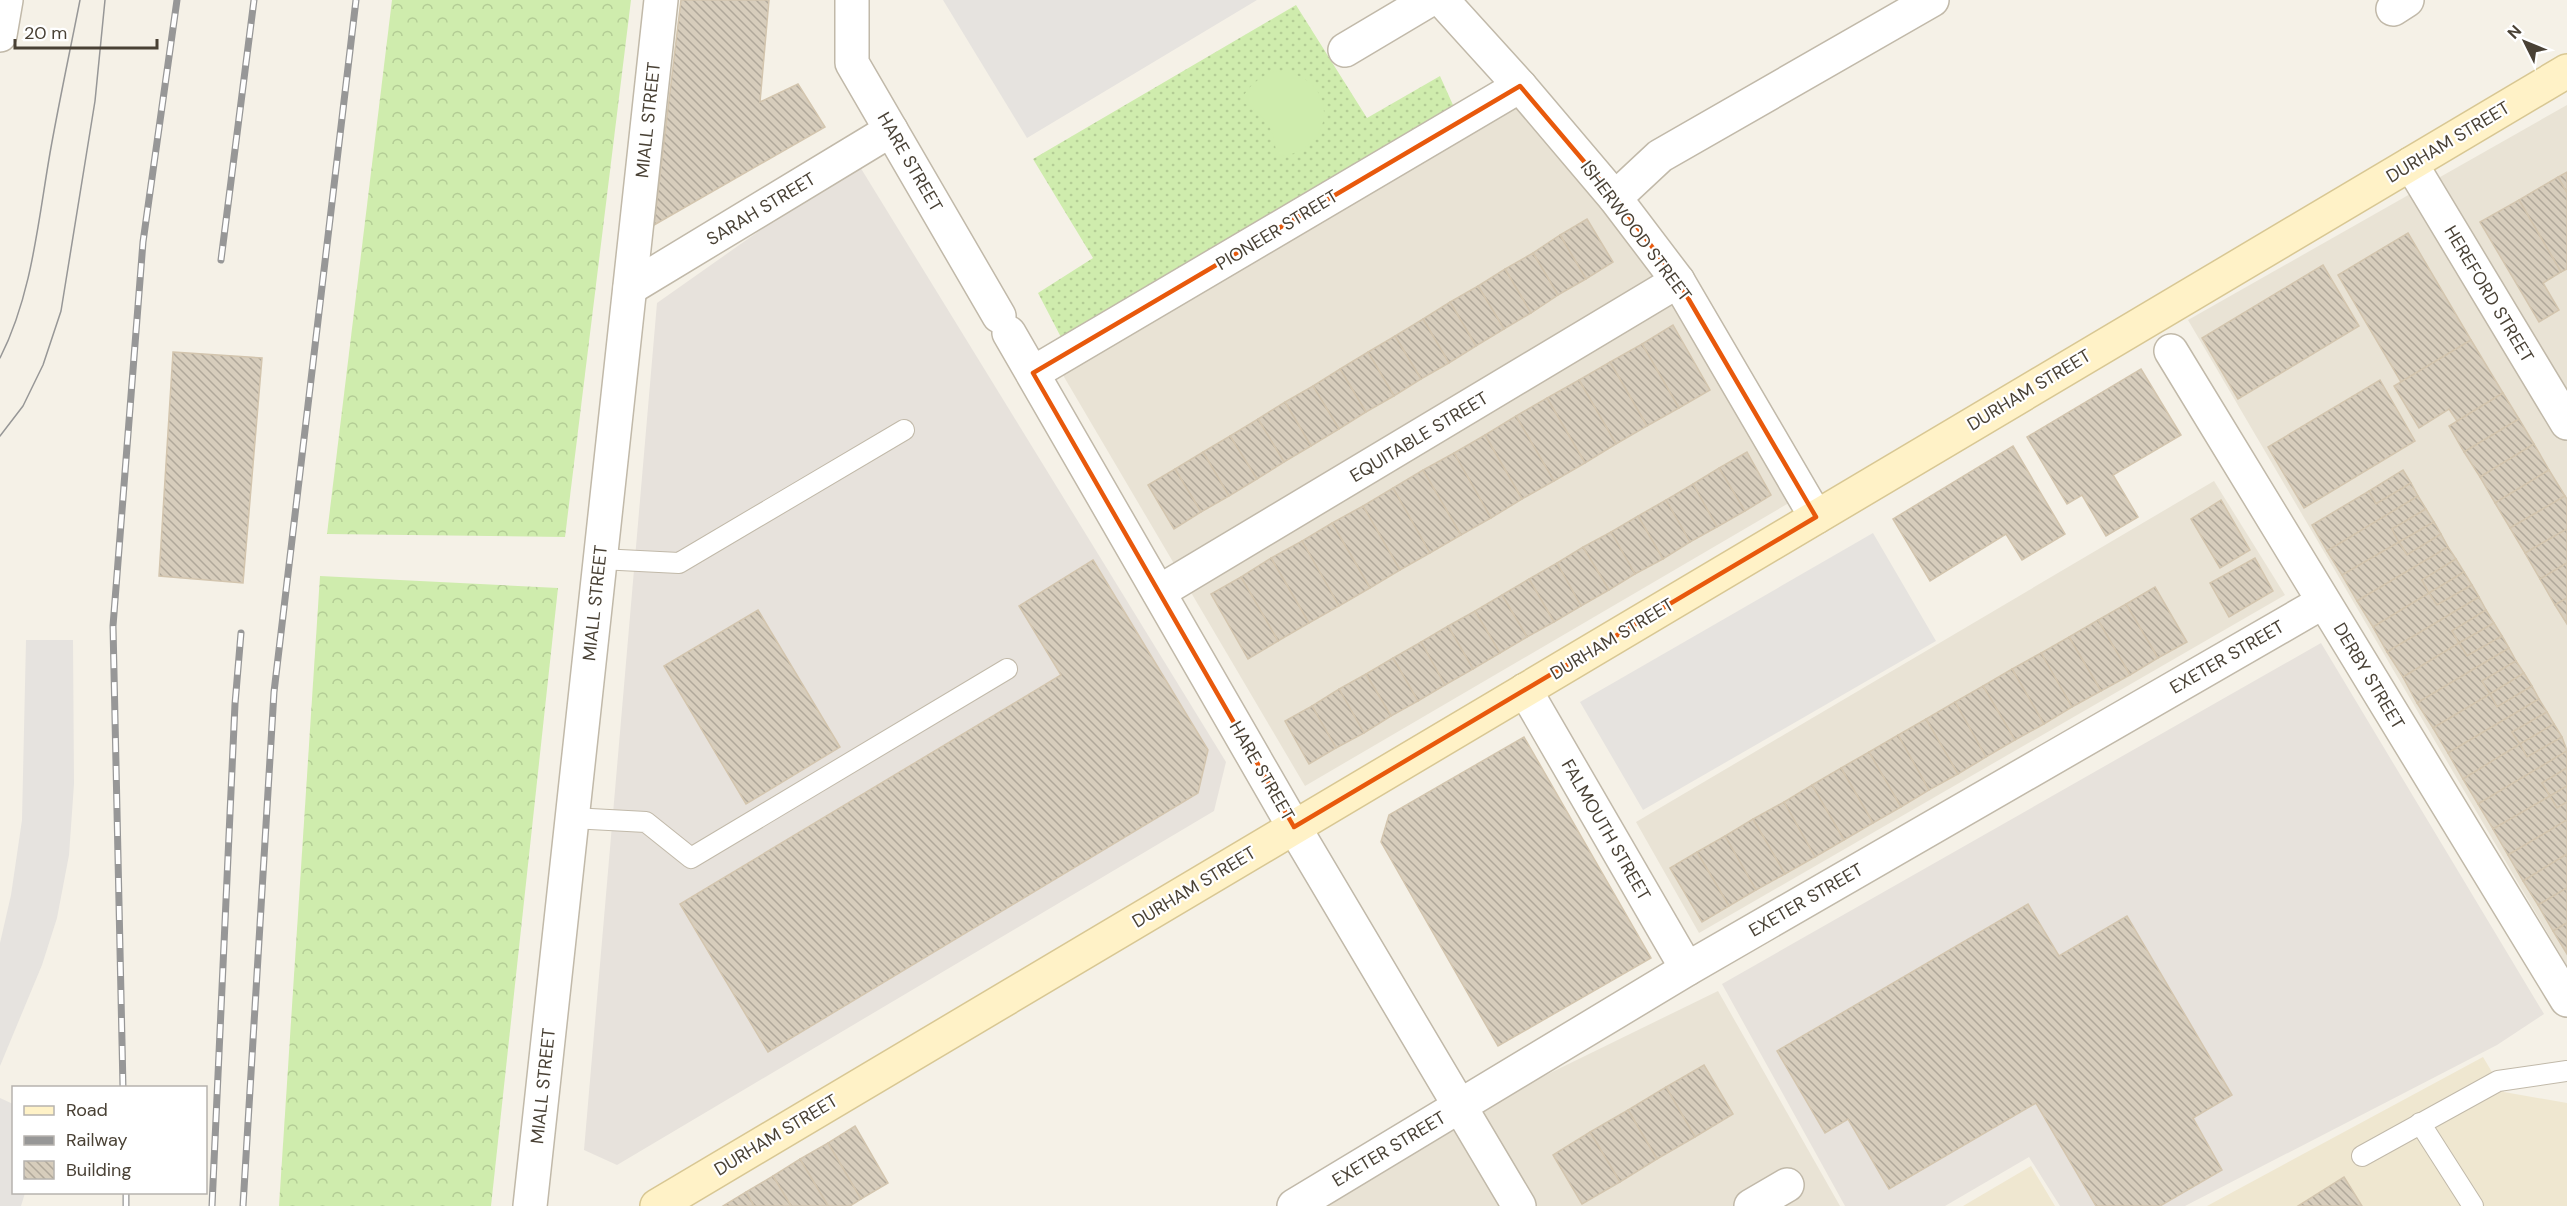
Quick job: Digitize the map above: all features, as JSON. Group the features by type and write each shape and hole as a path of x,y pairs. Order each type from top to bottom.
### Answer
{"main road":[{"name":"DURHAM STREET","path":"657,1206 2567,71"}],"street":[{"path":"0,35 6,0"},
{"name":"MIALL STREET","path":"530,1206 661,0"},
{"name":"HARE STREET","path":"852,0 852,63 1294,827 1519,1206"},
{"path":"1345,50 1429,0"},
{"name":"ISHERWOOD STREET","path":"1442,0 1520,86 1616,198 1678,281 1816,517"},
{"path":"1616,198 1660,156 1932,0"},
{"name":"PIONEER STREET","path":"1033,373 1520,86"},
{"name":"SARAH STREET","path":"630,288 891,130"},
{"name":"HEREFORD STREET","path":"2411,164 2567,423"},
{"name":"EQUITABLE STREET","path":"1159,592 1678,281"},
{"name":"DERBY STREET","path":"2171,351 2567,1000"},
{"name":"EXETER STREET","path":"1294,1206 1688,969 2323,602"},
{"name":"FALMOUTH STREET","path":"1525,690 1688,969"},
{"path":"1751,1206 1787,1185"}],"lane":[{"path":"600,559 679,563 904,429"},
{"path":"572,818 646,822 691,858 1007,669"},
{"path":"2362,1156 2498,1081 2567,1071"},
{"path":"2420,1123 2473,1206"}],"highlighted area":[{"path":"1520,86 1615,198 1678,281 1816,517 1294,827 1033,373"}],"shaded area":[{"path":"943,0 1257,0 1027,138"},
{"path":"1515,97 1672,291 1794,500 1305,786 1057,365"},
{"path":"2567,105 2567,966 2188,320"},
{"path":"857,162 1226,762 1214,811 617,1165 584,1150 657,303"},
{"path":"2214,481 2285,595 1699,933 1636,822"},
{"path":"1873,533 1936,641 1643,810 1580,702"},
{"path":"26,640 73,640 74,784 69,855 57,918 42,965 0,1066 0,943 11,895 22,820"},
{"path":"2321,643 2544,1014 2497,1045 2185,1206 2060,1206 2029,1157 1945,1206 1845,1206 1722,984"},
{"path":"1718,991 1840,1206 1530,1206 1472,1111"},
{"path":"2483,1057 2504,1092 2567,1103 2567,1206 2207,1206"},
{"path":"0,1098 12,1104 12,1194 25,1194 21,1206 0,1206"},
{"path":"1453,1122 1504,1206 1321,1206"},
{"path":"2031,1166 2055,1206 1963,1206"}],"green space":[{"path":"392,0 631,0 565,537 327,534"},
{"path":"1296,5 1367,118 1440,76 1457,114 1064,343 1038,293 1093,258 1033,159"},
{"path":"1276,71 1297,75 1312,85 1321,98 1324,113 1321,128 1312,141 1297,152 1276,157 1274,139 1267,123 1256,111 1240,101 1255,82"},
{"path":"320,576 558,588 491,1206 279,1206"}],"building":[{"path":"681,0 769,0 760,102 798,84 825,127 654,225"},
{"path":"2567,172 2567,193 2558,177"},
{"path":"2558,177 2567,193 2567,269 2561,272 2519,200"},
{"path":"2519,200 2561,272 2543,283 2559,310 2539,322 2480,222"},
{"path":"1587,219 1613,262 1586,279 1560,235"},
{"path":"2408,233 2471,340 2401,382 2338,275"},
{"path":"1560,235 1586,279 1558,295 1533,253"},
{"path":"1533,253 1558,295 1531,313 1505,269"},
{"path":"2323,265 2359,326 2238,399 2202,338"},
{"path":"1505,269 1531,313 1504,329 1478,286"},
{"path":"1478,286 1504,329 1476,346 1450,302"},
{"path":"1450,302 1476,346 1449,363 1423,319"},
{"path":"1423,319 1449,363 1421,379 1395,336"},
{"path":"1673,325 1710,390 1679,408 1642,344"},
{"path":"1395,336 1421,379 1394,396 1368,352"},
{"path":"2471,340 2503,393 2457,421 2449,409 2419,428 2394,386"},
{"path":"1642,344 1679,408 1647,426 1610,362"},
{"path":"173,352 262,358 243,583 159,576"},
{"path":"1368,352 1394,396 1366,412 1340,369"},
{"path":"1610,362 1647,426 1616,444 1579,380"},
{"path":"1340,369 1366,412 1339,429 1313,386"},
{"path":"2141,369 2181,435 2113,475 2138,517 2106,536 2082,495 2067,504 2027,437"},
{"path":"1579,380 1616,444 1585,463 1547,398"},
{"path":"2380,380 2415,441 2304,508 2268,447"},
{"path":"1313,386 1339,429 1311,446 1285,402"},
{"path":"2503,393 2519,419 2464,452 2449,426"},
{"path":"1547,398 1585,463 1554,481 1516,416"},
{"path":"1285,402 1311,446 1284,462 1258,419"},
{"path":"1516,416 1554,481 1522,499 1485,435"},
{"path":"1258,419 1284,462 1257,479 1230,436"},
{"path":"2519,419 2534,444 2480,477 2464,452"},
{"path":"1485,435 1522,499 1491,518 1454,453"},
{"path":"1230,436 1257,479 1229,496 1203,452"},
{"path":"2534,444 2549,470 2495,503 2480,477"},
{"path":"2013,446 2065,534 2022,560 2006,534 1930,581 1893,519"},
{"path":"1203,452 1229,496 1201,512 1175,469"},
{"path":"1747,452 1771,495 1745,511 1719,468"},
{"path":"1454,453 1491,518 1461,535 1423,470"},
{"path":"1719,468 1745,511 1717,527 1693,484"},
{"path":"1175,469 1201,512 1174,529 1148,485"},
{"path":"1423,470 1461,535 1430,553 1393,488"},
{"path":"2403,470 2411,483 2376,504 2369,491"},
{"path":"2549,470 2565,496 2510,528 2495,503"},
{"path":"2411,483 2418,496 2327,551 2312,525 2369,491 2376,504"},
{"path":"1693,484 1717,527 1690,542 1666,500"},
{"path":"1393,488 1430,553 1400,570 1363,506"},
{"path":"2418,496 2426,509 2392,529 2399,542 2342,575 2327,551"},
{"path":"2565,496 2567,499 2567,529 2525,553 2510,528"},
{"path":"1666,500 1690,542 1663,559 1638,516"},
{"path":"2221,500 2250,550 2220,568 2191,519"},
{"path":"1363,506 1400,570 1370,588 1332,523"},
{"path":"2426,509 2434,522 2399,542 2392,529"},
{"path":"1638,516 1663,559 1635,574 1611,532"},
{"path":"2434,522 2441,534 2407,555 2399,542"},
{"path":"1332,523 1370,588 1339,606 1302,541"},
{"path":"2567,529 2567,563 2540,579 2525,553"},
{"path":"1611,532 1635,574 1609,590 1583,547"},
{"path":"2441,534 2448,547 2357,601 2342,575 2399,542 2407,555"},
{"path":"1302,541 1339,606 1309,623 1271,558"},
{"path":"1583,547 1609,590 1581,606 1557,563"},
{"path":"2448,547 2456,559 2422,580 2429,593 2373,627 2357,601"},
{"path":"1271,558 1309,623 1278,641 1241,577"},
{"path":"2255,558 2273,591 2229,617 2210,583"},
{"path":"2456,559 2464,572 2429,593 2422,580"},
{"path":"1093,560 1208,750 1198,793 768,1052 680,904 1061,675 1019,606"},
{"path":"1557,563 1581,606 1554,622 1529,579"},
{"path":"2567,563 2567,598 2555,605 2540,579"},
{"path":"2464,572 2472,585 2437,605 2429,593"},
{"path":"1241,577 1278,641 1248,659 1211,594"},
{"path":"1529,579 1554,622 1527,637 1502,595"},
{"path":"2472,585 2479,597 2387,652 2373,627 2429,593 2437,605"},
{"path":"2155,587 2187,642 2158,658 2126,604"},
{"path":"1502,595 1527,637 1500,653 1475,611"},
{"path":"2479,597 2486,610 2452,631 2459,643 2403,677 2387,652"},
{"path":"2567,598 2567,624 2555,605"},
{"path":"2126,604 2158,658 2130,675 2098,620"},
{"path":"758,610 840,747 746,804 664,666"},
{"path":"2486,610 2494,623 2459,643 2452,631"},
{"path":"1475,611 1500,653 1473,669 1448,626"},
{"path":"2098,620 2130,675 2101,691 2069,637"},
{"path":"2494,623 2502,636 2467,656 2459,643"},
{"path":"1448,626 1473,669 1445,685 1421,642"},
{"path":"2502,636 2509,648 2417,703 2403,677 2459,643 2467,656"},
{"path":"2069,637 2101,691 2072,707 2041,653"},
{"path":"1421,642 1445,685 1418,701 1393,658"},
{"path":"2509,648 2516,661 2482,681 2490,694 2433,728 2417,703"},
{"path":"2041,653 2072,707 2044,724 2012,669"},
{"path":"1393,658 1418,701 1391,716 1366,674"},
{"path":"2516,661 2524,673 2490,694 2482,681"},
{"path":"2012,669 2044,724 2015,740 1983,686"},
{"path":"2524,673 2532,686 2497,707 2490,694"},
{"path":"1366,674 1391,716 1364,733 1339,689"},
{"path":"1983,686 2015,740 1986,757 1955,702"},
{"path":"2532,686 2539,699 2448,753 2433,728 2490,694 2497,707"},
{"path":"1339,689 1364,733 1336,748 1312,706"},
{"path":"2539,699 2547,712 2512,732 2520,744 2463,779 2448,753"},
{"path":"1955,702 1986,757 1958,774 1926,719"},
{"path":"1312,706 1336,748 1309,764 1285,721"},
{"path":"2547,712 2554,724 2520,744 2512,732"},
{"path":"1926,719 1958,774 1929,790 1898,735"},
{"path":"2554,724 2562,737 2527,757 2520,744"},
{"path":"1898,735 1929,790 1901,807 1869,752"},
{"path":"1524,737 1651,958 1498,1046 1381,842 1389,815"},
{"path":"2562,737 2567,751 2478,804 2463,779 2520,744 2527,757"},
{"path":"2567,751 2567,768 2542,783 2550,796 2493,829 2478,804"},
{"path":"1869,752 1901,807 1873,823 1841,768"},
{"path":"1841,768 1873,823 1844,840 1812,785"},
{"path":"2567,768 2567,786 2550,796 2542,783"},
{"path":"1812,785 1844,840 1815,857 1784,802"},
{"path":"2567,786 2567,802 2557,808 2550,796"},
{"path":"2550,796 2557,808 2567,802 2567,820 2508,855 2493,829"},
{"path":"1784,802 1815,857 1785,874 1753,819"},
{"path":"1753,819 1785,874 1756,890 1725,836"},
{"path":"2567,820 2567,854 2523,881 2508,855"},
{"path":"1725,836 1756,890 1729,906 1697,852"},
{"path":"1697,852 1729,906 1702,922 1670,868"},
{"path":"2567,854 2567,888 2538,905 2523,881"},
{"path":"2567,888 2567,923 2553,931 2538,905"},
{"path":"2028,904 2059,956 2127,916 2232,1095 2193,1118 2222,1170 2160,1206 2096,1206 2036,1103 1889,1189 1848,1119 1825,1133 1777,1051"},
{"path":"2567,923 2567,954 2553,931"},
{"path":"1704,1065 1733,1114 1695,1137 1666,1087"},
{"path":"1666,1087 1695,1137 1657,1159 1628,1110"},
{"path":"1628,1110 1657,1159 1620,1182 1590,1132"},
{"path":"855,1126 888,1183 861,1199 828,1143"},
{"path":"1590,1132 1620,1182 1582,1204 1553,1155"},
{"path":"828,1143 861,1199 850,1206 828,1206 800,1159"},
{"path":"800,1159 828,1206 791,1206 773,1176"},
{"path":"773,1176 791,1206 754,1206 746,1192"},
{"path":"2344,1177 2362,1206 2298,1206"},
{"path":"746,1192 754,1206 723,1206"}],"tram line":[{"path":"0,358 11,334 27,284 53,134 80,0"},
{"path":"0,436 23,406 43,365 61,311 95,101 105,0"}],"railway":[{"path":"123,1086 113,626 143,242 177,0"},
{"path":"221,260 254,0"},
{"path":"243,1206 274,692 356,0"},
{"path":"212,1206 235,704 241,633"},
{"path":"126,1194 126,1206"}]}
